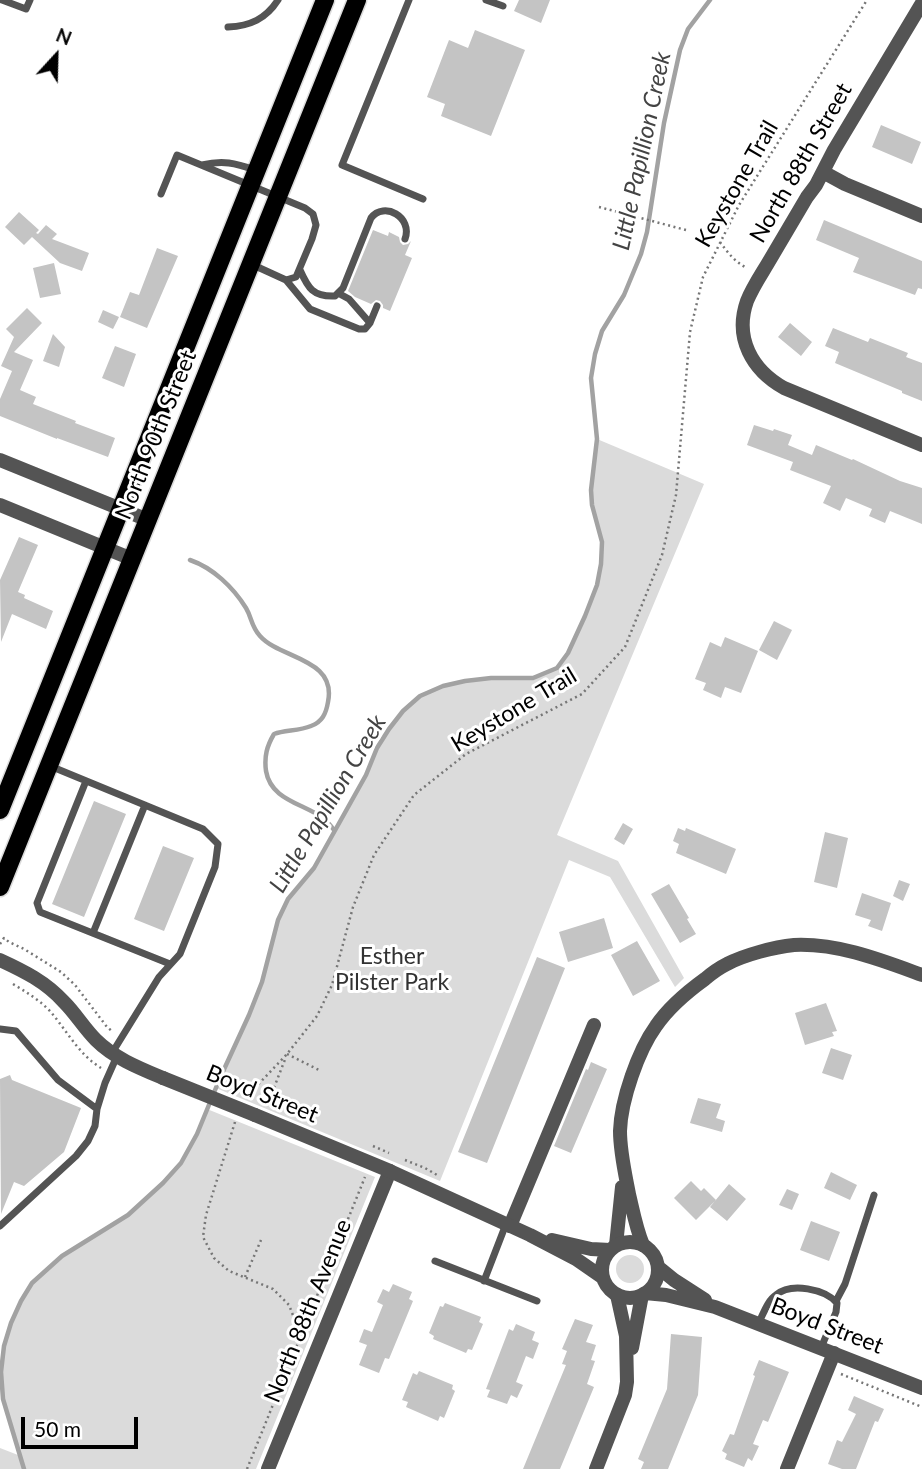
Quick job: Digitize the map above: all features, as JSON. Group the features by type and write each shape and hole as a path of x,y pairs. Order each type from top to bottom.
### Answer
{"main road":[{"name":"North 90th Street","path":"0,810 325,0"},
{"name":"North 90th Street","path":"0,887 357,0"}],"street":[{"name":"North 88th Street","path":"922,3 761,275 744,313 744,340 749,353 762,373 772,382 922,445"},
{"path":"823,172 922,216"},
{"path":"0,460 148,520"},
{"path":"0,505 132,559"},
{"path":"643,1245 635,1222 623,1164 620,1129 623,1106 643,1048 655,1027 689,990 735,960 776,948 794,946 823,946 854,952 922,975"},
{"name":"Boyd Street","path":"0,960 50,988 97,1041 115,1055 163,1078 261,1109 530,1235 576,1259 602,1277 606,1286 617,1295 631,1298 644,1294 666,1295 715,1307 828,1356 922,1388"},
{"path":"508,1225 594,1025"},
{"path":"602,1277 601,1268 613,1247 620,1220 623,1164"},
{"name":"North 88th Avenue","path":"268,1469 390,1171"},
{"name":"Boyd Street","path":"530,1235 591,1249 613,1247 625,1242 643,1245 651,1250 658,1267 715,1307"},
{"path":"596,1469 625,1395 628,1367 644,1294 654,1285 658,1267"},
{"path":"617,1295 626,1336 628,1367"},
{"path":"787,1469 828,1356"}],"lane":[{"path":"2,0 26,9 30,0"},
{"path":"228,27 238,27 262,18 273,9 278,0"},
{"path":"409,0 342,165 423,199"},
{"path":"486,0 503,6"},
{"path":"161,194 177,155 201,165 254,178"},
{"path":"201,165 231,162 278,197 313,214 316,225 300,270 296,277 286,279"},
{"path":"300,270 314,292 335,296 343,288 374,213 392,212 400,217 406,224 405,239"},
{"path":"251,264 286,279 310,309 359,329 365,329 370,323 377,306"},
{"path":"338,293 349,299 370,323"},
{"path":"0,1226 76,1156 88,1141 121,1038 159,977 180,954 215,867 218,844 203,828 49,765"},
{"path":"86,780 37,903 40,912 170,964"},
{"path":"93,933 145,805"},
{"path":"0,1029 16,1031 58,1080 97,1109"},
{"path":"828,1356 836,1301 845,1284 874,1195"},
{"path":"484,1280 508,1225"},
{"path":"435,1261 537,1301"},
{"path":"758,1324 775,1295 788,1289 802,1287 836,1301"}],"path":[{"name":"Keystone Trail","path":"245,1102 317,1016 332,985 353,907 374,855 414,795 466,754 582,694 625,647 662,555 676,495 691,332 703,278 739,205 867,0"},
{"path":"599,207 687,230"},
{"path":"720,242 738,264 761,275"},
{"path":"0,944 4,938 61,972 75,985 107,1027 121,1038"},
{"path":"274,1108 261,1109 287,1054 319,1070"},
{"path":"238,1113 206,1215 203,1237 214,1258 229,1271 273,1289 289,1305 301,1336"},
{"path":"372,1146 442,1178"},
{"path":"247,1469 365,1177"},
{"path":"245,1278 261,1240"},
{"path":"828,1356 843,1376 922,1407"}],"green space":[{"name":"Esther Pilster Park","path":"597,439 704,484 557,835 618,861 684,978 675,987 610,877 569,860 440,1181 216,1088 262,982 278,920 288,899 314,868 366,775 377,748 403,711 420,696 465,681 533,678 546,674 557,668 568,653 585,616 601,564 602,542 592,505 591,490"},
{"path":"207,1109 375,1177 256,1469 0,1469 0,1448 18,1455 5,1403 1,1371 6,1336 26,1291 57,1260 129,1215 155,1193 185,1154"},
{"path":"630,1255 640,1259 644,1269 640,1279 630,1283 620,1279 616,1269 620,1259"}],"building":[{"path":"519,0 550,0 541,23 514,11"},
{"path":"475,30 525,50 491,136 441,116 445,104 427,97 449,40 468,48"},
{"path":"881,125 921,142 912,164 872,147"},
{"path":"19,212 39,230 36,233 46,225 57,234 52,239 89,253 82,271 60,263 32,237 24,245 5,227"},
{"path":"824,220 922,261 922,289 918,288 915,295 853,272 859,258 816,240"},
{"path":"373,230 388,236 389,232 399,237 403,245 411,241 405,255 412,258 390,311 383,308 380,301 376,300 371,304 348,291"},
{"path":"157,248 178,256 147,328 120,317 130,292 139,295"},
{"path":"54,263 61,294 40,298 33,268"},
{"path":"27,308 42,323 14,352 33,360 20,390 36,397 33,404 115,438 108,457 0,416 0,399 12,371 1,366 14,337 6,329"},
{"path":"103,310 119,317 113,329 98,322"},
{"path":"790,323 812,342 801,356 778,337"},
{"path":"833,328 868,342 870,338 908,353 906,357 922,363 922,401 835,363 839,352 825,346"},
{"path":"53,334 65,347 59,367 43,361"},
{"path":"115,346 136,354 124,387 102,378"},
{"path":"754,425 792,435 788,445 812,455 816,445 922,488 922,524 890,511 885,523 869,516 872,509 846,498 840,511 823,503 831,486 790,470 793,462 747,445"},
{"path":"19,537 38,545 18,592 25,595 24,598 53,611 46,629 12,614 1,642 0,580"},
{"path":"774,621 792,630 777,660 759,650"},
{"path":"725,637 758,651 741,693 725,687 721,698 703,690 706,683 695,679 710,642 721,647"},
{"path":"94,801 126,814 84,917 52,904"},
{"path":"623,823 633,829 624,845 614,839"},
{"path":"678,828 685,831 686,828 736,849 726,874 676,853 679,844 673,841"},
{"path":"825,832 848,838 837,888 814,882"},
{"path":"163,846 194,858 164,931 134,919"},
{"path":"899,880 910,884 903,901 893,896"},
{"path":"669,884 696,934 680,943 651,894"},
{"path":"862,893 891,903 882,931 868,926 871,920 855,915"},
{"path":"604,918 613,948 568,962 559,932"},
{"path":"637,941 660,981 633,996 611,955"},
{"path":"537,957 565,968 487,1163 458,1152"},
{"path":"826,1003 837,1031 832,1032 834,1036 805,1045 795,1013"},
{"path":"831,1048 852,1055 843,1080 822,1073"},
{"path":"591,1062 607,1069 571,1153 554,1146"},
{"path":"10,1075 12,1080 81,1108 64,1152 24,1186 14,1182 1,1214 0,1079"},
{"path":"698,1098 721,1104 716,1118 725,1121 722,1132 690,1123"},
{"path":"831,1172 857,1185 850,1200 824,1188"},
{"path":"691,1181 701,1191 704,1188 716,1200 696,1220 674,1198"},
{"path":"729,1184 746,1199 727,1221 710,1207"},
{"path":"787,1189 799,1194 792,1210 779,1205"},
{"path":"811,1221 840,1232 829,1261 800,1250"},
{"path":"393,1284 412,1292 409,1299 413,1301 389,1359 385,1358 379,1373 359,1365 367,1345 359,1342 364,1329 372,1332 383,1305 377,1302 383,1289 389,1292"},
{"path":"445,1303 481,1317 479,1322 483,1324 472,1350 468,1349 466,1353 433,1339 434,1336 429,1333 440,1306 443,1307"},
{"path":"575,1319 593,1325 586,1342 596,1345 591,1360 595,1361 587,1384 594,1387 560,1469 523,1469 566,1365 562,1364 567,1351 562,1349"},
{"path":"516,1324 535,1332 532,1340 539,1343 533,1359 526,1356 516,1382 523,1385 517,1398 511,1395 507,1404 487,1397 490,1390 486,1389 509,1329 513,1331"},
{"path":"671,1334 702,1337 698,1395 668,1469 641,1469 644,1462 638,1459 667,1389"},
{"path":"759,1360 789,1372 768,1422 763,1420 753,1444 759,1446 752,1461 748,1458 744,1467 725,1459 727,1454 722,1451 730,1434 734,1435"},
{"path":"419,1371 453,1385 452,1389 455,1391 444,1418 440,1416 438,1421 406,1407 408,1402 402,1400 413,1373 417,1375"},
{"path":"854,1396 884,1409 878,1422 875,1421 856,1469 842,1469 828,1464 837,1440 842,1442 856,1414 848,1410"}],"waterway":[{"name":"Little Papillion Creek","path":"24,1469 3,1399 1,1372 4,1346 21,1301 32,1283 62,1256 128,1215 181,1163 197,1134 249,1015 262,982 278,920 288,899 314,868 389,729 403,711 420,696 443,686 491,678 533,678 557,668 568,653 597,585 601,564 602,542 592,505 591,490 597,439 591,378 595,354 602,331 624,295 641,254 680,50 688,29 710,0"},
{"path":"190,560 207,568 229,586 246,608 255,629 269,644 305,661 324,676 328,687 328,702 323,717 306,728 274,734 267,751 265,766 269,781 281,795 323,818 334,830"}]}
